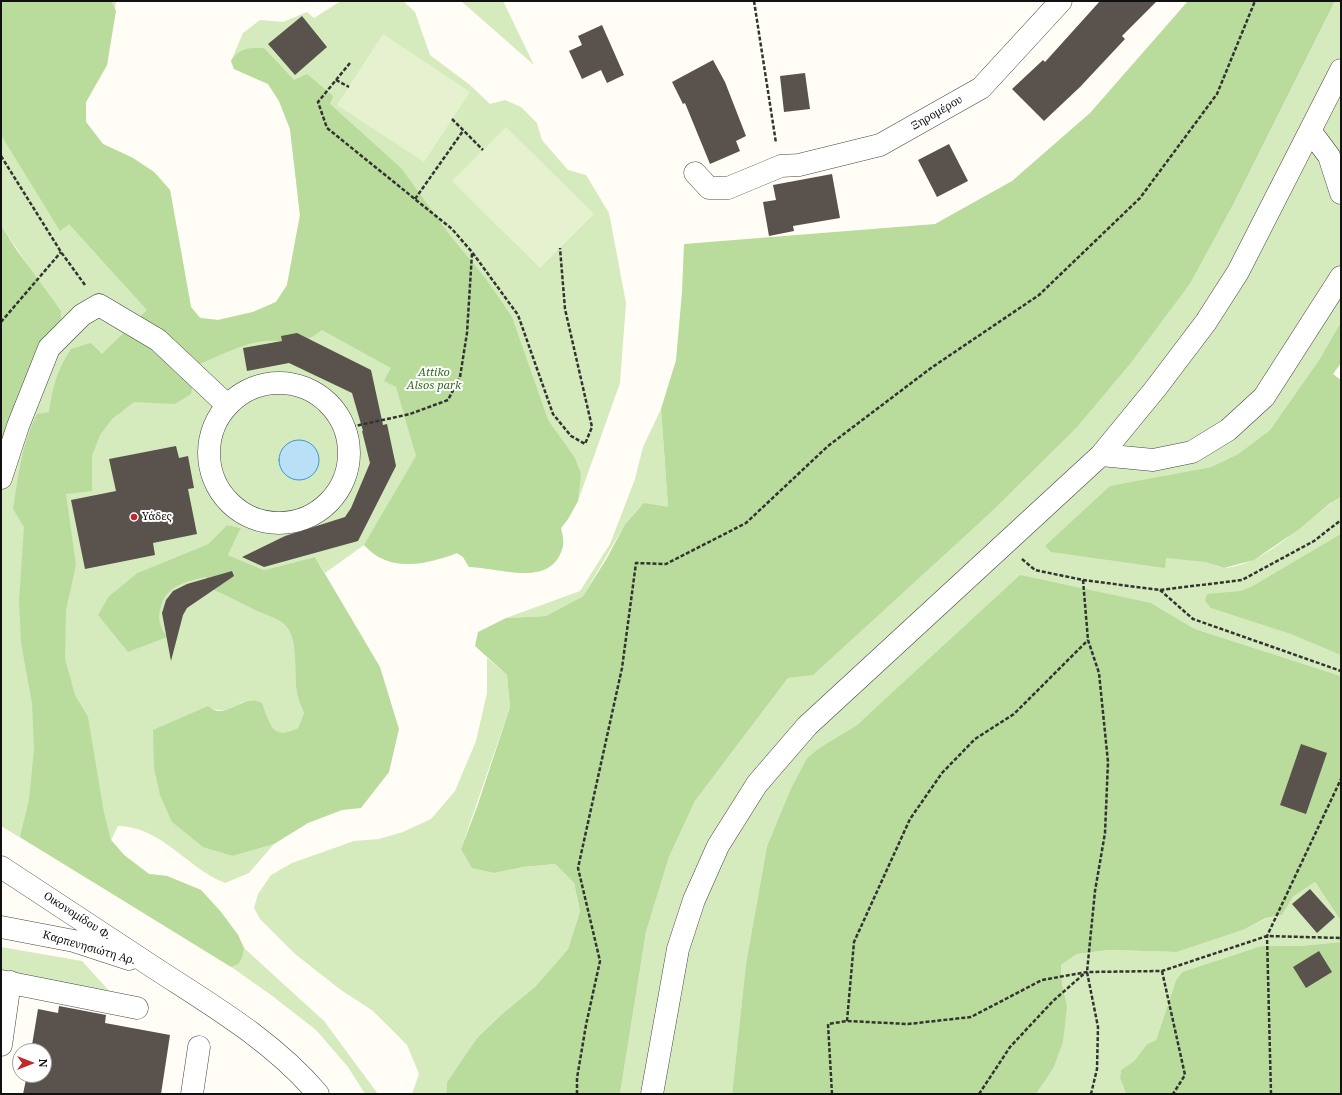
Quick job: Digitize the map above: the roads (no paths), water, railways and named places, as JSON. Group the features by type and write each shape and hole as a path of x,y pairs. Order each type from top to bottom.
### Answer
{"street":[{"name":"Ξηρομέρου","path":"695,173 709,188 728,188 780,166 799,165 880,145 981,88 1060,1"},
{"path":"652,1094 678,949 694,900 718,846 757,784 807,726 1101,455 1156,388 1206,322 1238,272 1311,132 1341,70"},
{"path":"1311,132 1329,156 1341,193"},
{"path":"1101,455 1153,460 1192,452 1228,430 1264,397 1341,277"},
{"path":"1,478 18,426 49,348 82,315 99,305 158,340 227,405"},
{"path":"269,383 293,383 316,392 334,408 346,428 350,451 347,474 337,495 321,511 300,521 277,524 254,520 234,508 219,491 210,470 209,446 215,424 227,405 246,390 269,383"},
{"name":"Οικονομίδου Φ.","path":"1,867 153,967"},
{"name":"Καρπενησιώτη Αρ.","path":"1,927 74,941 153,967"},
{"path":"153,967 210,1003 261,1039 299,1072 318,1094"},
{"path":"1,1045 6,981 137,1008"},
{"path":"192,1094 199,1047"}],"water":[{"path":"303,440 310,443 316,449 319,460 318,468 310,477 303,480 295,480 288,477 280,468 279,456 282,449 291,441"}],"place":[{"name":"Υάδες","path":"134,517"}],"park label":[{"name":"Attiko Alsos park","path":"434,379"}]}
